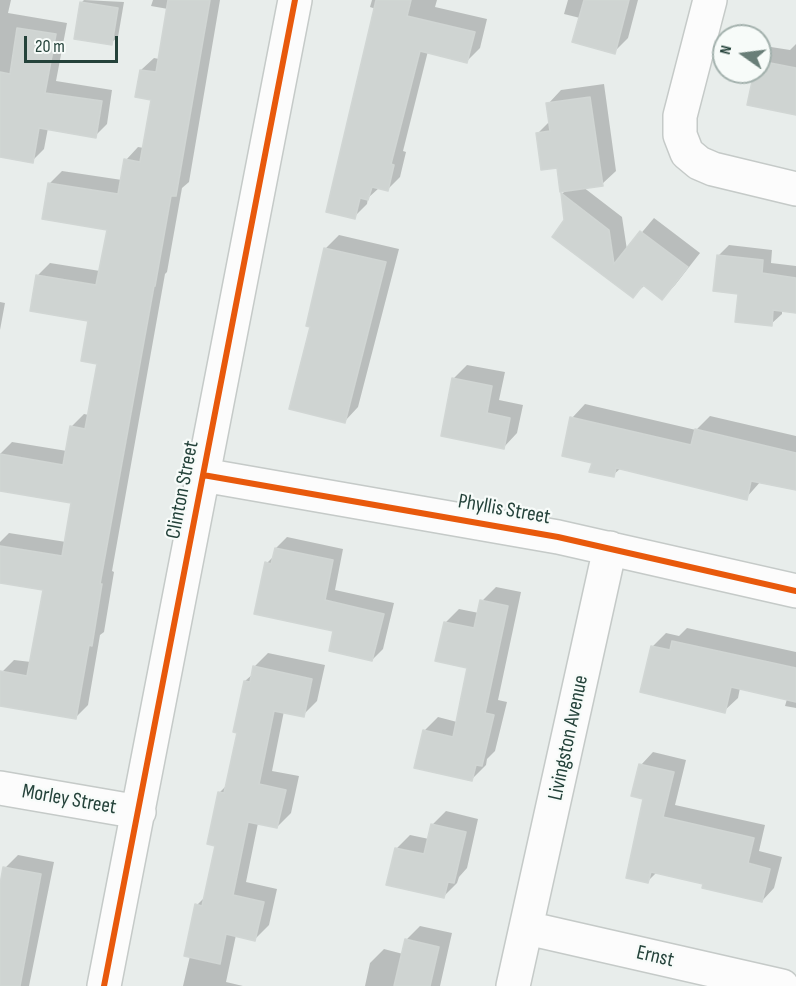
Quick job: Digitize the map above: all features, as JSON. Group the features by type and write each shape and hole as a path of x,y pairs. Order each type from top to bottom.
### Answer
{"street":[{"name":"Clinton Street","path":"104,986 295,0"},
{"path":"710,0 680,116 680,135 687,153 699,163 713,169 796,189"},
{"name":"Phyllis Street","path":"203,475 558,537 796,591"},
{"name":"Livingston Avenue","path":"513,986 610,548"},
{"name":"Morley Street","path":"0,788 139,813"},
{"name":"Ernst","path":"527,928 782,986"}],"building":[{"path":"168,0 210,0 176,196 171,196 154,286 100,584 102,584 92,646 89,645 76,719 0,706 0,671 27,676 43,590 0,583 0,546 62,556 71,503 0,491 0,454 63,465 70,426 85,429 97,364 81,361 88,321 30,311 36,275 96,285 107,230 42,219 48,183 118,194 124,159 140,162 151,100 135,97 140,70 156,72"},
{"path":"376,0 411,0 407,16 475,32 467,63 420,51 391,164 394,165 388,191 372,187 368,200 360,198 355,219 326,212"},
{"path":"584,0 629,0 615,54 572,42"},
{"path":"80,2 118,8 112,45 74,39"},
{"path":"17,28 56,34 45,93 102,101 96,138 39,128 33,163 0,157 0,72 10,74"},
{"path":"772,63 796,68 796,115 747,105 751,84 772,84"},
{"path":"590,97 603,186 560,192 557,168 541,170 536,133 550,131 546,103"},
{"path":"561,193 609,230 614,264 640,231 688,267 662,300 643,285 633,298 552,237 564,220"},
{"path":"324,248 386,262 345,423 289,409 310,327 306,326"},
{"path":"717,255 763,260 762,273 796,278 796,313 773,310 772,326 735,322 738,294 713,291"},
{"path":"452,378 492,386 487,413 510,418 504,449 441,436"},
{"path":"570,417 691,445 695,429 796,453 796,490 751,481 747,500 616,468 614,477 589,472 592,463 562,456"},
{"path":"275,548 333,560 325,600 384,614 372,661 329,651 333,631 254,614 265,562 271,564"},
{"path":"480,600 508,606 485,713 494,715 482,766 476,765 472,781 414,768 423,730 453,737 467,668 435,661 444,622 474,628"},
{"path":"672,641 796,668 796,702 731,687 725,713 640,692 651,646 670,650"},
{"path":"253,666 312,679 304,717 274,711 259,784 286,790 277,828 248,822 233,895 264,902 255,941 226,934 220,964 184,956 195,904 202,906 215,846 207,844 218,792 224,793 237,733 233,732 244,681 250,682"},
{"path":"639,764 674,772 663,817 754,838 748,863 770,869 762,902 702,888 703,884 651,872 648,883 626,878 643,799 631,796"},
{"path":"431,824 466,832 454,883 448,882 444,898 386,885 395,848 424,854"},
{"path":"3,867 41,874 20,986 0,986 0,884"},
{"path":"405,939 439,947 430,986 394,986"}],"cycle path":[{"path":"104,986 295,0"},
{"path":"203,475 558,537 796,591"}]}
